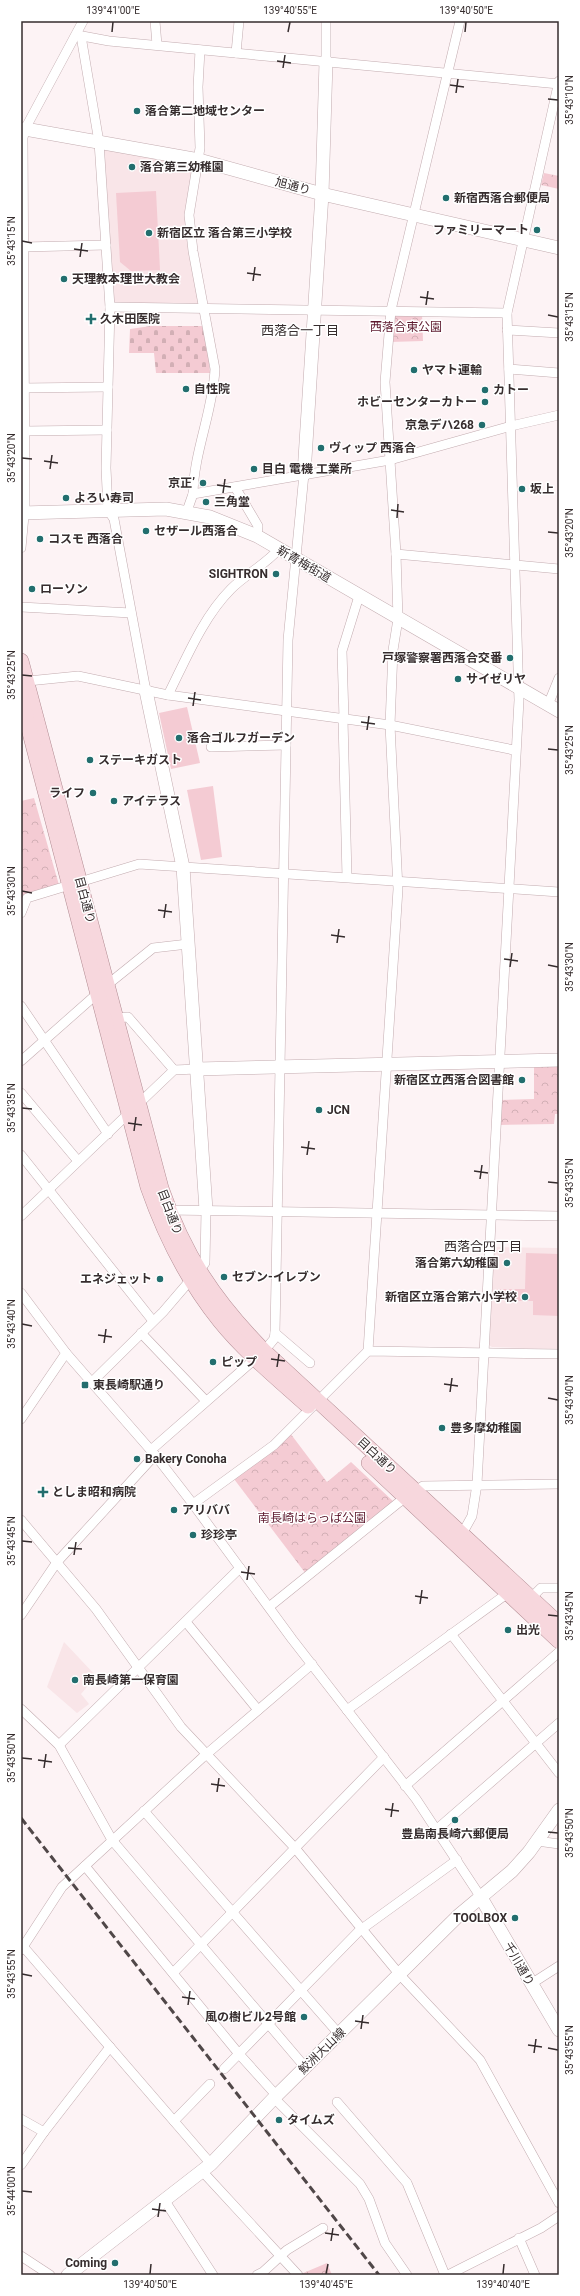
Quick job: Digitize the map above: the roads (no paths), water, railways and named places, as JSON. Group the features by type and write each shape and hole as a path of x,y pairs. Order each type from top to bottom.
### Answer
{"main road":[{"name":"目白通り","path":"21,661 28,681 75,883"},
{"name":"目白通り","path":"21,698 75,883 162,1210 176,1228 194,1275 226,1310 260,1354 314,1404 416,1492 559,1624"},
{"name":"目白通り","path":"103,989 116,1018 134,1106"},
{"name":"目白通り","path":"416,1492 508,1593 559,1641"}],"street":[{"path":"21,548 24,431 23,128 79,35 83,21"},
{"path":"155,21 157,45"},
{"path":"236,53 239,21"},
{"path":"21,1615 57,1562 153,1453 206,1401 260,1354 274,1339 278,1211 286,711 289,622 297,560 304,474 322,194 326,21"},
{"path":"193,1504 274,1445 368,1350 398,880 390,725 393,650 398,619 396,554 385,382 391,310 460,21"},
{"path":"79,35 109,42 157,45 447,75 559,83 507,313 519,688 514,750 477,1484 472,1516 462,1534"},
{"path":"79,35 99,142 110,307 107,430 108,510 114,519 146,691 183,867 198,1069 206,1210 205,1263 154,1321 92,1382"},
{"path":"187,511 193,494 195,466 214,388 213,353 193,251 189,215 199,160 200,119 198,87 200,50"},
{"name":"旭通り","path":"23,128 199,160 322,194 559,248"},
{"path":"23,247 106,245"},
{"path":"110,307 204,307 507,313"},
{"path":"507,330 559,333"},
{"path":"508,369 559,373"},
{"path":"23,388 108,388"},
{"path":"193,494 390,460 511,426 559,415"},
{"path":"24,431 107,430"},
{"path":"234,486 258,526 256,536"},
{"name":"新青梅街道","path":"23,513 155,508 187,511 210,518 256,536 554,708"},
{"path":"168,695 189,653 215,608 231,588 279,549"},
{"path":"396,554 559,568"},
{"path":"347,877 342,651 359,596"},
{"path":"21,607 131,613"},
{"path":"28,681 78,676 168,695 390,725 514,750"},
{"path":"554,708 559,678"},
{"path":"211,747 286,745"},
{"path":"21,913 27,898 139,864 398,880 559,892"},
{"path":"21,1061 103,989 153,948 188,944"},
{"path":"21,1006 108,1134"},
{"path":"116,1018 128,1017 174,1070"},
{"path":"21,1216 108,1134 134,1106 174,1070 559,1060"},
{"path":"21,1093 78,1161"},
{"path":"21,1155 154,1321"},
{"path":"162,1210 377,1212 559,1216"},
{"path":"21,1293 66,1353 153,1453 193,1504 312,1664 384,1757 457,1860 480,1896"},
{"path":"275,1332 310,1363"},
{"path":"141,1333 206,1401"},
{"path":"368,1350 559,1354"},
{"path":"21,1419 66,1353"},
{"path":"269,1607 416,1492 477,1484 559,1484"},
{"path":"21,1520 96,1609 181,1727 295,1848 400,1975 480,2060 559,2202"},
{"path":"59,1745 240,1568"},
{"path":"531,1598 541,1588 559,1588"},
{"path":"347,1710 508,1593"},
{"path":"186,1622 258,1710"},
{"path":"451,1634 559,1772"},
{"path":"405,1786 559,1652"},
{"path":"298,2275 207,2168 174,2121 22,1947 62,1887 207,1753 312,1664"},
{"path":"21,1708 59,1745 112,1840 305,2067"},
{"path":"436,1830 559,1723"},
{"path":"173,1973 384,1757"},
{"name":"鮫洲大山線","path":"68,2275 207,2168 305,2067 480,1896 512,1871 537,1841 559,1810"},
{"path":"144,1811 339,2034"},
{"path":"537,1841 559,1844"},
{"path":"224,2069 361,1929 457,1860"},
{"path":"84,1866 275,2097 360,2184 369,2199 385,2243 408,2275"},
{"name":"千川通り","path":"480,1896 559,2030"},
{"path":"531,1984 559,1966"},
{"path":"21,2165 44,2132 110,2047"},
{"path":"174,2121 210,2084"},
{"path":"336,2102 407,2183 447,2275 541,2228 559,2216"},
{"path":"21,2118 44,2132"},
{"path":"165,2201 213,2275"},
{"path":"257,2275 263,2272 281,2256 323,2228"},
{"path":"519,2238 535,2275"},
{"path":"21,2256 50,2275"}],"railway":[{"path":"21,1818 379,2275"}],"place":[{"name":"落合第二地域センター","path":"137,111"},
{"name":"落合第三幼稚園","path":"132,167"},
{"name":"新宿西落合郵便局","path":"446,198"},
{"name":"ファミリーマート","path":"537,230"},
{"name":"新宿区立 落合第三小学校","path":"149,233"},
{"name":"天理教本理世大教会","path":"64,279"},
{"name":"久木田医院","path":"91,319"},
{"name":"ヤマト運輸","path":"414,370"},
{"name":"自性院","path":"186,389"},
{"name":"カトー","path":"485,390"},
{"name":"ホビーセンターカトー","path":"485,402"},
{"name":"京急デハ268","path":"482,425"},
{"name":"ヴィップ 西落合","path":"321,448"},
{"name":"目白 電機 工業所","path":"254,469"},
{"name":"京正’","path":"203,483"},
{"name":"坂上","path":"522,489"},
{"name":"よろい寿司","path":"66,498"},
{"name":"三角堂","path":"206,502"},
{"name":"セザール西落合","path":"146,531"},
{"name":"コスモ 西落合","path":"40,539"},
{"name":"SIGHTRON","path":"276,574"},
{"name":"ローソン","path":"32,589"},
{"name":"戸塚警察署西落合交番","path":"510,658"},
{"name":"サイゼリヤ","path":"458,679"},
{"name":"落合ゴルフガーデン","path":"179,738"},
{"name":"ステーキガスト","path":"90,760"},
{"name":"ライフ","path":"93,793"},
{"name":"アイテラス","path":"114,801"},
{"name":"新宿区立西落合図書館","path":"522,1080"},
{"name":"JCN","path":"319,1110"},
{"name":"落合第六幼稚園","path":"507,1263"},
{"name":"セブン-イレブン","path":"224,1277"},
{"name":"エネジェット","path":"160,1279"},
{"name":"新宿区立落合第六小学校","path":"525,1297"},
{"name":"ピップ","path":"213,1362"},
{"name":"東長崎駅通り","path":"85,1385"},
{"name":"豊多摩幼稚園","path":"442,1428"},
{"name":"Bakery Conoha","path":"137,1459"},
{"name":"としま昭和病院","path":"43,1492"},
{"name":"アリババ","path":"174,1510"},
{"name":"珍珍亭","path":"193,1535"},
{"name":"出光","path":"508,1630"},
{"name":"南長崎第一保育園","path":"75,1680"},
{"name":"豊島南長崎六郵便局","path":"455,1820"},
{"name":"TOOLBOX","path":"515,1918"},
{"name":"風の樹ビル2号館","path":"304,2017"},
{"name":"タイムズ","path":"279,2120"},
{"name":"Coming","path":"115,2263"}],"district":[{"name":"西落合一丁目","path":"300,330"},
{"name":"西落合四丁目","path":"483,1246"}],"park label":[{"name":"西落合東公園","path":"406,327"},
{"name":"南長崎はらっぱ公園","path":"312,1518"}]}
